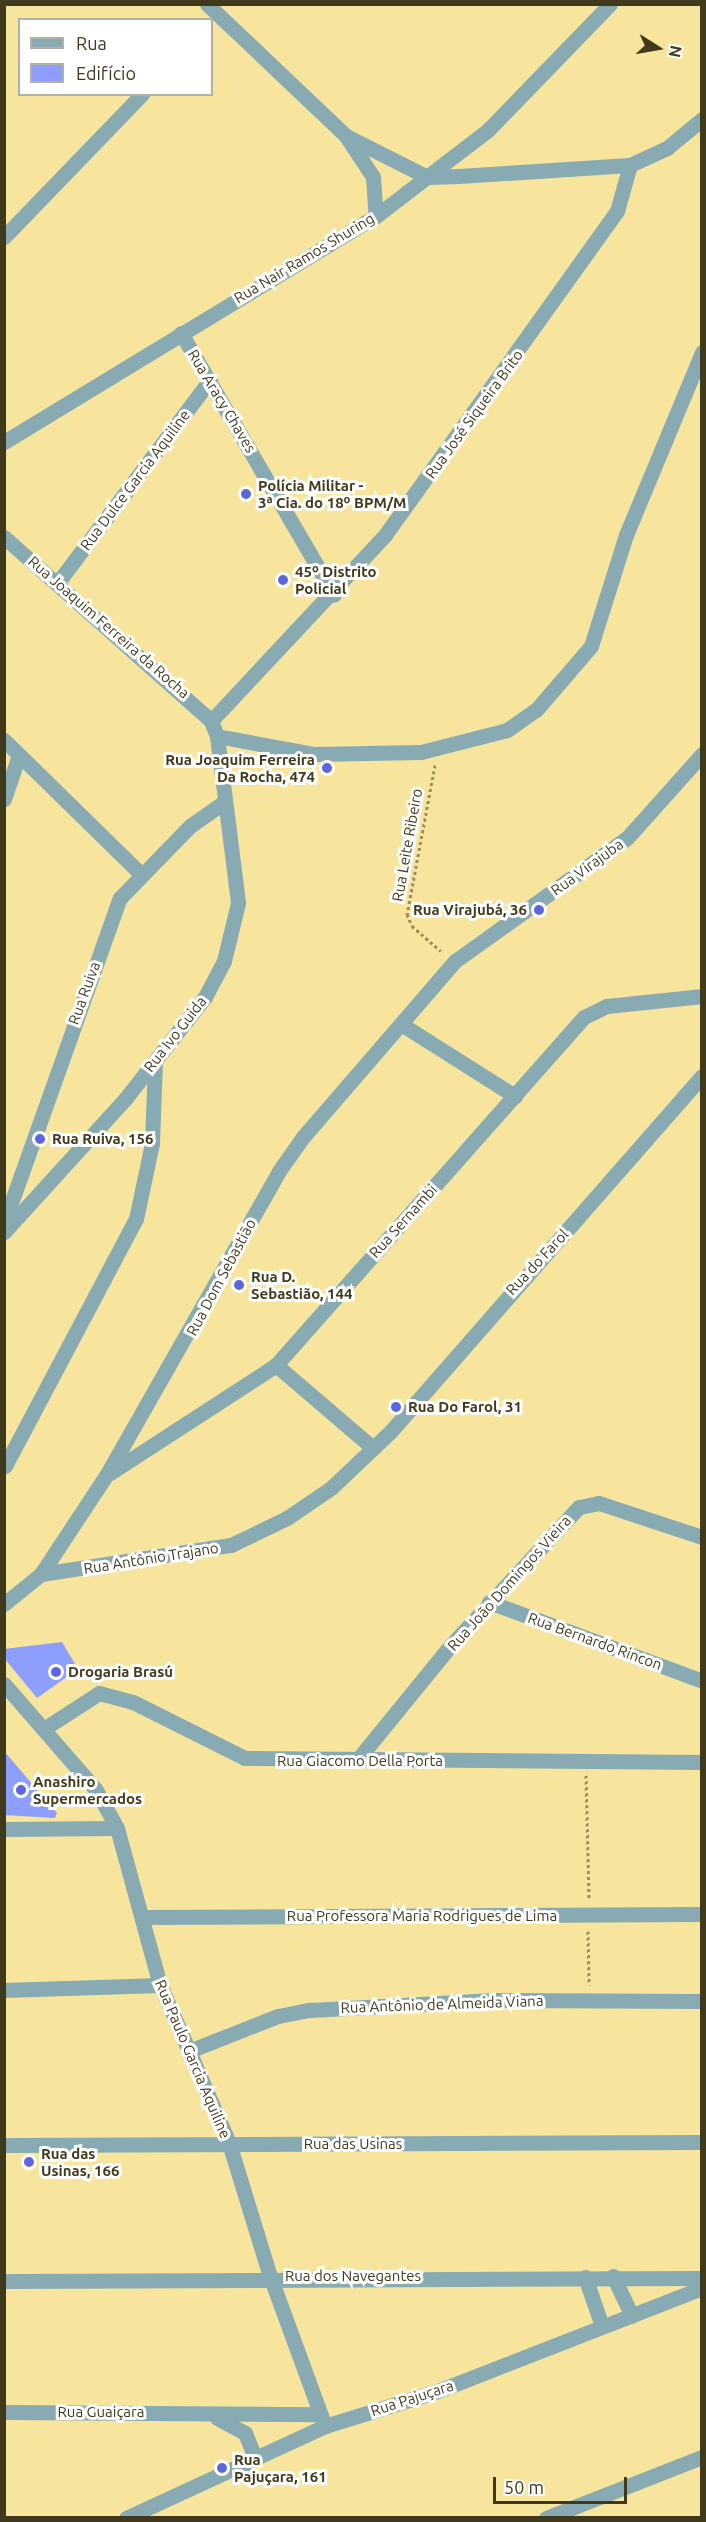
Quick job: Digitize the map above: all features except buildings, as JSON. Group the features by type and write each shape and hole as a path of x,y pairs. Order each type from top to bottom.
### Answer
{"street":[{"name":"Rua Nair Ramos Shuring","path":"4,442 376,216 488,130 610,4"},
{"path":"216,11 345,136 373,177 376,216"},
{"path":"8,228 140,96"},
{"path":"345,136 427,177 630,165 667,148 702,119"},
{"name":"Rua José Siqueira Brito","path":"211,721 334,595 502,378 617,211 630,165"},
{"name":"Rua Aracy Chaves","path":"181,333 334,595"},
{"path":"217,735 265,749 314,754 438,748 507,730 536,710 591,646 627,535 702,352"},
{"name":"Rua Dulce Garcia Aquiline","path":"59,581 210,380"},
{"name":"Rua Joaquim Ferreira da Rocha","path":"4,537 59,581 211,721"},
{"name":"Rua Ivo Guida","path":"4,1232 46,1191 156,1060 205,997 233,929 238,903 217,735 211,721"},
{"path":"4,740 141,874"},
{"path":"4,799 19,754"},
{"name":"Rua Virajuba","path":"455,962 627,838 700,761"},
{"name":"Rua Ruiva","path":"4,1223 120,898 141,874 224,802"},
{"name":"Rua Dom Sebastião","path":"4,1604 41,1574 107,1474 279,1171 455,962"},
{"name":"Rua Sernambi","path":"107,1474 276,1365 515,1096 596,1010 702,996"},
{"path":"401,1024 515,1096"},
{"path":"5,1466 136,1219 152,1143 156,1060"},
{"name":"Rua do Farol","path":"373,1448 702,1076"},
{"path":"276,1365 373,1448"},
{"name":"Rua Antônio Trajano","path":"41,1574 231,1545 287,1518 373,1448"},
{"name":"Rua João Domingos Vieira","path":"358,1759 489,1602 565,1518 590,1504 702,1537"},
{"name":"Rua Bernardo Rincon","path":"489,1602 702,1681"},
{"name":"Rua Paulo Garcia Aquiline","path":"4,1684 45,1728 96,1790 117,1828 160,1985 229,2143 270,2276 322,2420"},
{"name":"Rua Giacomo Della Porta","path":"45,1728 89,1696 106,1694 245,1758 702,1762"},
{"path":"4,1829 117,1828"},
{"name":"Rua Professora Maria Rodrigues de Lima","path":"143,1917 702,1914"},
{"path":"4,1990 160,1985"},
{"name":"Rua Antônio de Almeida Viana","path":"189,2051 278,2016 310,2010 589,2000 702,2001"},
{"name":"Rua das Usinas","path":"4,2145 702,2142"},
{"name":"Rua dos Navegantes","path":"4,2281 270,2276 702,2278"},
{"path":"613,2276 632,2316"},
{"path":"585,2277 602,2326"},
{"name":"Rua Pajuçara","path":"126,2517 248,2464 322,2420 435,2392 702,2288"},
{"name":"Rua Guaiçara","path":"4,2412 197,2413 322,2420"},
{"name":"Rua Guaiçara","path":"197,2413 245,2433 252,2453 248,2464"},
{"path":"546,2517 702,2457"}],"path":[{"name":"Rua Leite Ribeiro","path":"438,748 407,914 412,926 455,962"},
{"path":"586,1762 589,2000"}],"place":[{"name":"Polícia Militar - 3ª Cia. do 18º BPM/M","path":"246,494"},
{"name":"45º Distrito Policial","path":"283,580"},
{"name":"Rua Joaquim Ferreira Da Rocha, 474","path":"327,768"},
{"name":"Rua Virajubá, 36","path":"539,910"},
{"name":"Rua Ruiva, 156","path":"40,1139"},
{"name":"Rua D. Sebastião, 144","path":"239,1285"},
{"name":"Rua Do Farol, 31","path":"396,1407"},
{"name":"Drogaria Brasú","path":"56,1672"},
{"name":"Anashiro Supermercados","path":"21,1790"},
{"name":"Rua das Usinas, 166","path":"29,2162"},
{"name":"Rua Pajuçara, 161","path":"222,2468"}]}
